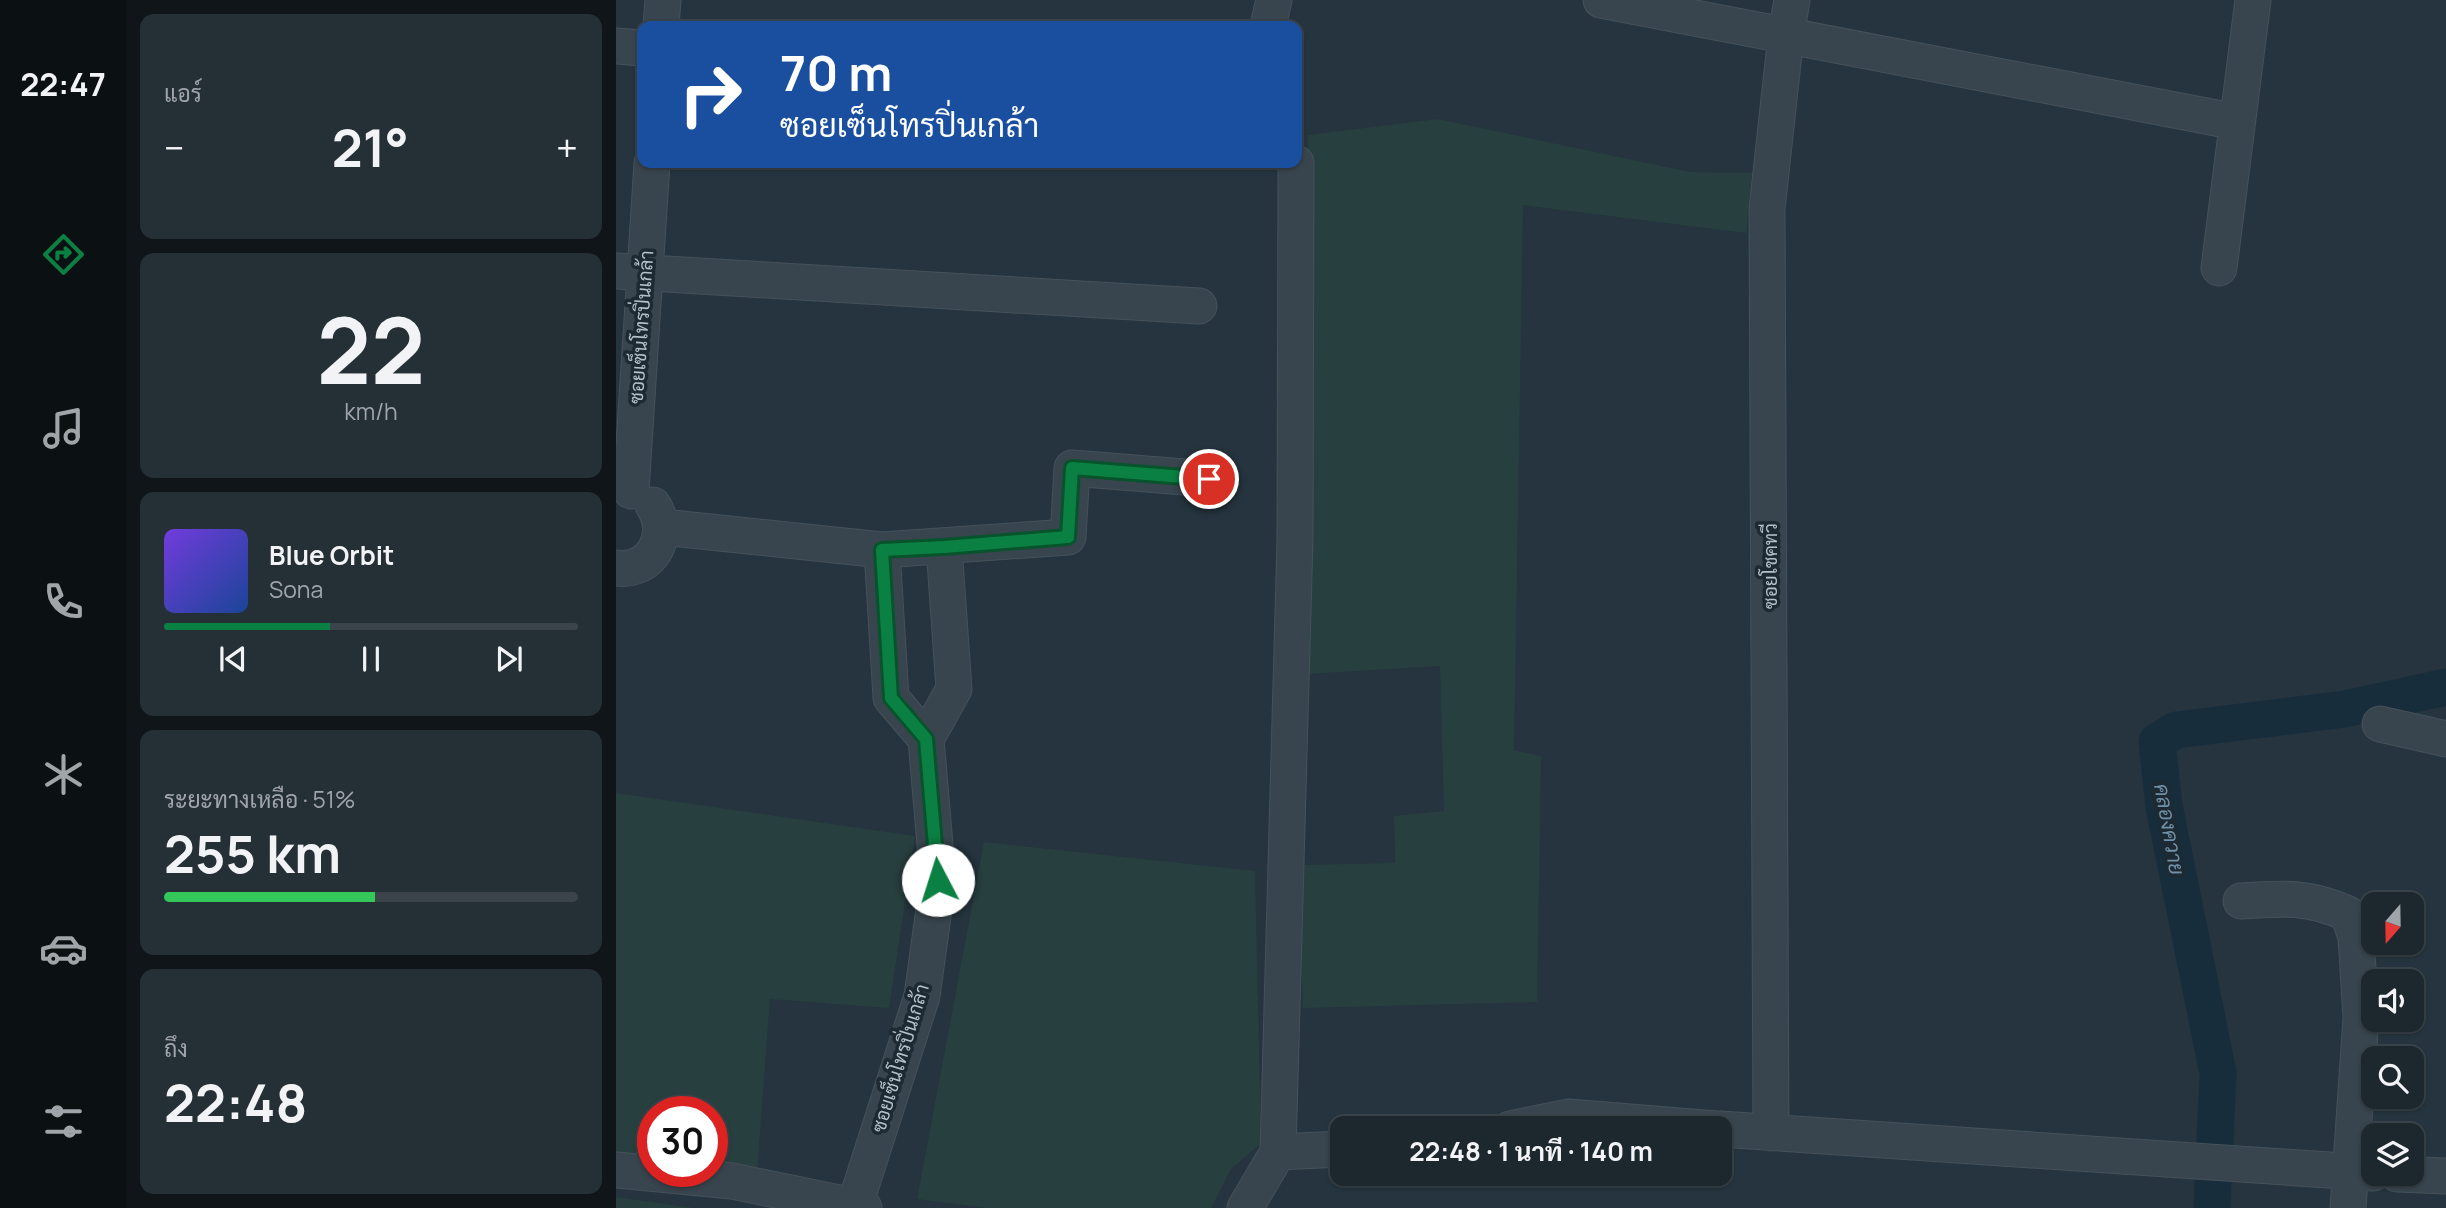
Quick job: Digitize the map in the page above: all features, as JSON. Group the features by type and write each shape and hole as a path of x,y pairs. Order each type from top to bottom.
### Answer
{"street":[{"path":"661,21 663,0"},
{"path":"1269,21 1274,0"},
{"path":"1601,0 2237,122"},
{"name":"ซอยโชคทวี","path":"1771,1133 1767,209 1792,0"},
{"path":"2218,268 2253,0"},
{"path":"616,46 637,48"},
{"name":"ซอยเซ็นโทรปิ่นเกล้า","path":"651,168 630,272 623,491 643,495 653,504 662,527"},
{"path":"1245,1208 1278,1153 1294,539 1296,168"},
{"path":"630,272 1199,306"},
{"path":"616,568 633,567 645,561 661,540 662,527 882,550 1068,537 1072,468 1209,479"},
{"path":"882,550 891,698 926,739 954,689 944,547"},
{"path":"2380,724 2446,739"},
{"name":"ซอยเซ็นโทรปิ่นเกล้า","path":"857,1208 922,996 938,880 926,739"},
{"path":"2241,901 2292,897 2328,904 2348,914 2356,937 2361,1018 2361,1123"},
{"path":"1732,1130 2190,1159 2361,1173 2348,1208"},
{"path":"1278,1153 1330,1150"},
{"path":"616,1170 732,1181 857,1208"},
{"path":"2424,1175 2446,1176"}],"green space":[{"path":"1438,119 1690,172 1752,173 1746,233 1523,205 1514,750 1541,756 1537,1002 1303,1008 1298,865 1395,863 1394,816 1444,811 1440,666 1306,674 1308,135"},
{"path":"616,793 915,836 889,1008 770,999 757,1173 728,1170 728,1096 637,1096 637,1159 616,1157"},
{"path":"984,842 1255,871 1261,1143 1231,1169 1211,1208 987,1208 917,1199"},
{"path":"616,1197 694,1208 616,1208"}],"waterway":[{"name":"คลองควาย","path":"2212,1208 2218,1073 2164,806 2157,742 2176,730 2345,709 2446,687"}],"route":[{"path":"938,880 926,739 891,698 882,550 1068,537 1072,468 1209,479"}]}
